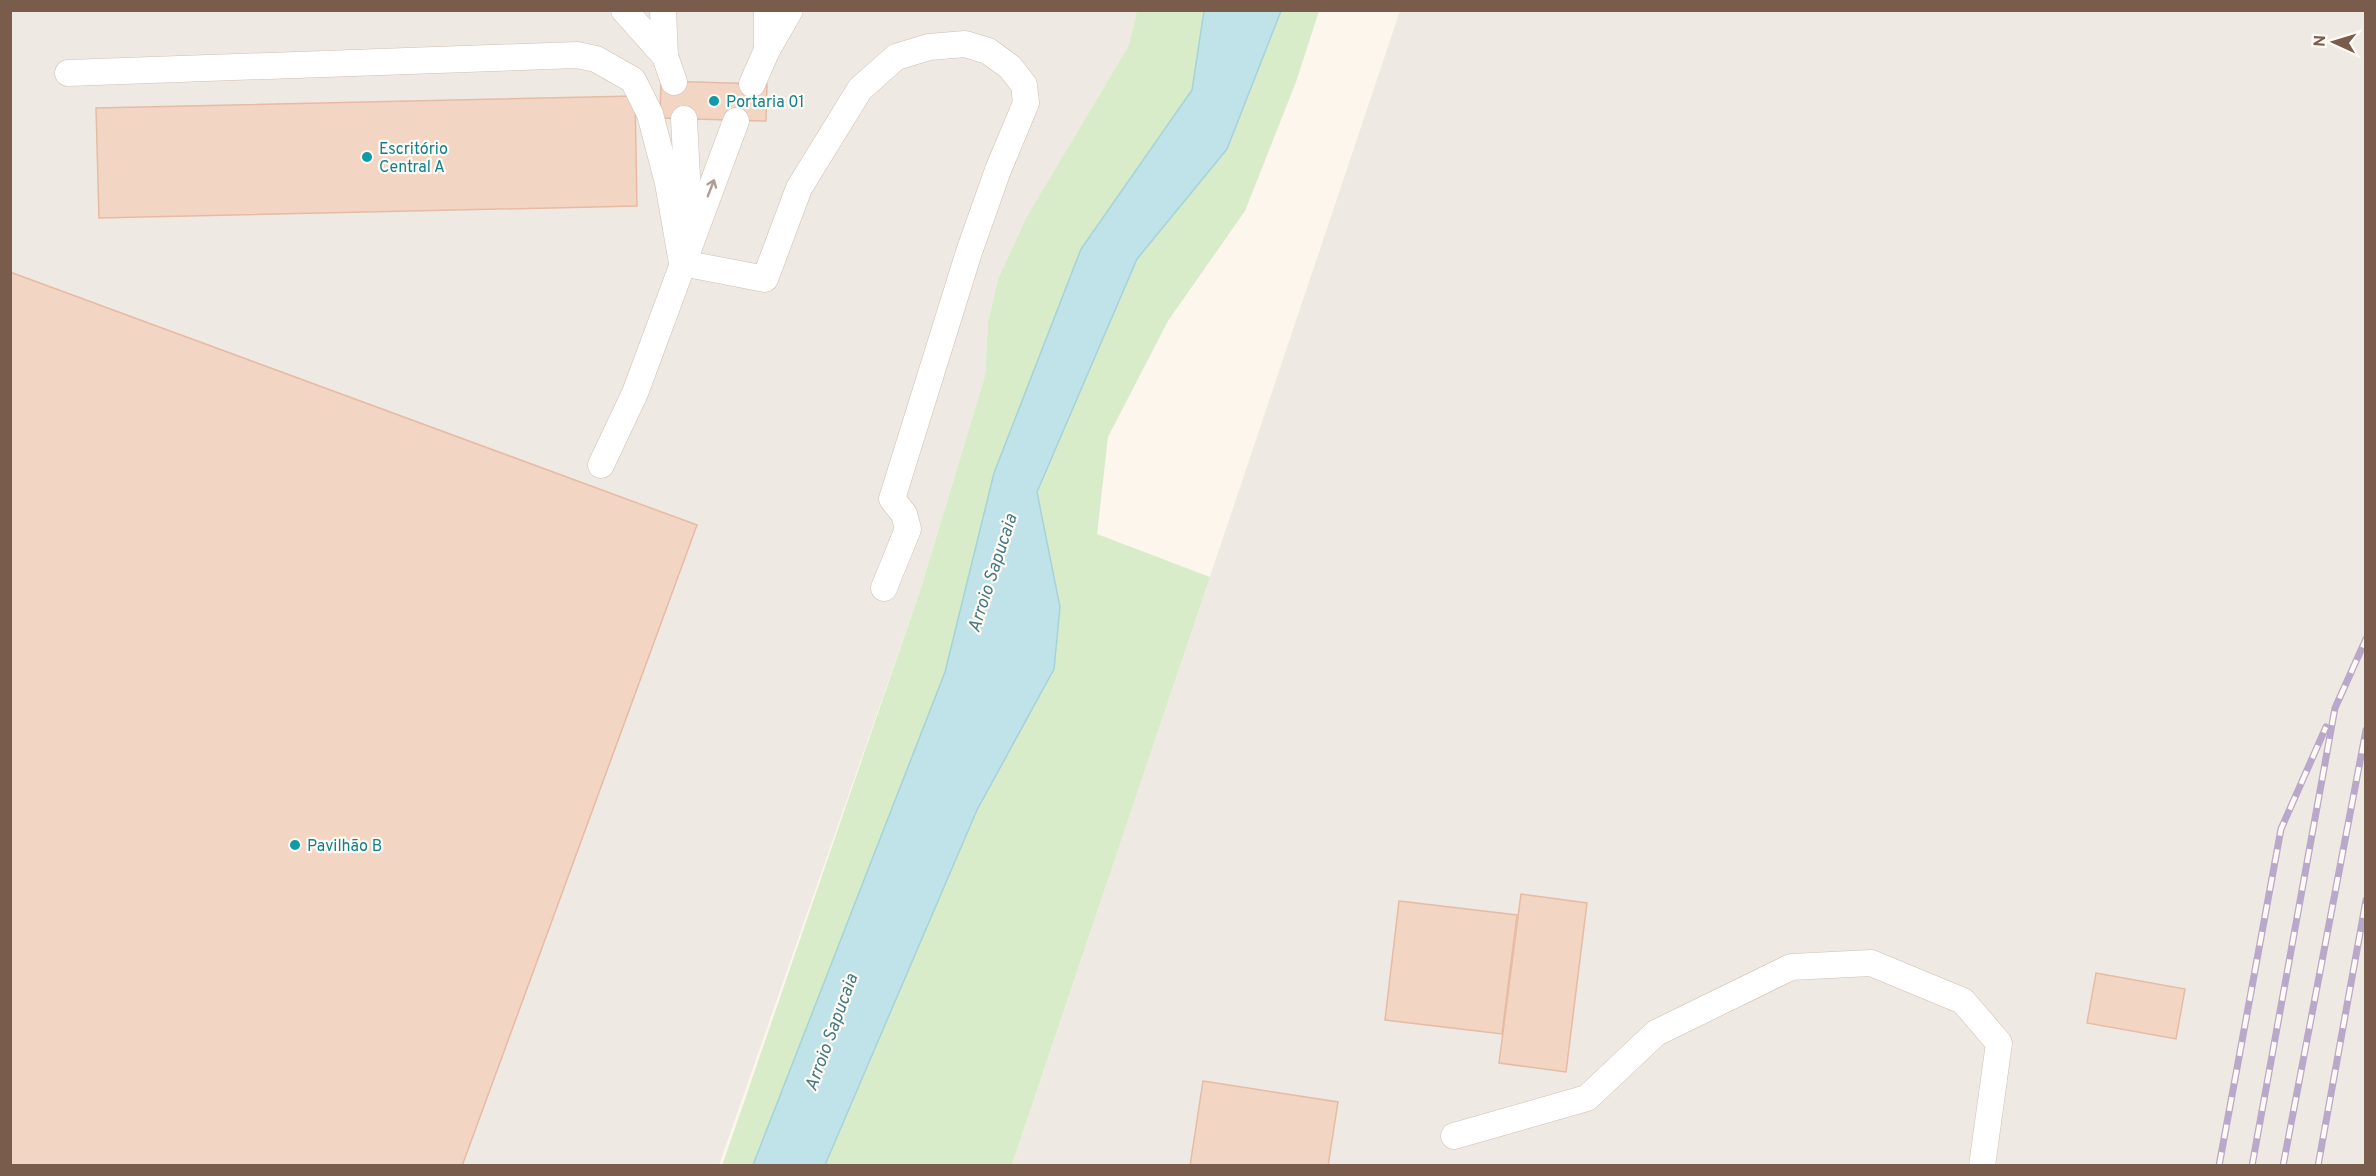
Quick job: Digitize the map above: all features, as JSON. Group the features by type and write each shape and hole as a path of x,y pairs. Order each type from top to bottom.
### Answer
{"lane":[{"path":"624,10 665,56"},
{"path":"663,10 665,56 674,82"},
{"path":"767,10 767,50"},
{"path":"752,84 767,50 790,10"},
{"path":"682,263 765,279 799,188 860,89 896,57 929,47 965,44 988,51 1010,67 1024,85 1026,103 998,170 969,252 892,499 904,514 908,529 884,588"},
{"path":"68,73 577,55 596,58 633,80 650,114 668,183 682,263"},
{"path":"682,263 687,177 684,119"},
{"path":"601,465 635,393 736,121"},
{"path":"1454,1136 1587,1098 1656,1033 1791,967 1871,963 1963,1001 1999,1043 1982,1166"}],"shaded area":[{"path":"10,11 1137,11 1129,45 1026,218 998,279 988,322 985,376 921,588 719,1165 11,1165"},
{"path":"1400,11 2365,11 2365,1165 1012,1166"}],"green space":[{"path":"1137,11 1204,11 1192,90 1081,249 994,473 945,672 753,1165 722,1166 921,588 985,376 988,322 998,279 1026,218 1129,45"},
{"path":"1281,11 1319,11 1296,82 1245,211 1168,321 1108,437 1097,534 1210,577 1012,1165 825,1166 977,810 1054,669 1060,607 1036,492 1137,259 1227,149"}],"water":[{"name":"Arroio Sapucaia","path":"1204,11 1281,11 1227,149 1137,259 1037,492 1060,607 1054,669 977,810 825,1165 753,1165 945,672 994,473 1081,249 1192,90"}],"building":[{"name":"Portaria 01","path":"661,81 767,84 766,121 660,118"},
{"name":"Escritório Central A","path":"635,96 637,206 99,218 96,108"},
{"name":"Pavilhão B","path":"10,272 697,525 462,1166 10,1166"},
{"path":"1521,894 1587,903 1566,1072 1499,1063"},
{"path":"1399,901 1517,915 1502,1034 1385,1020"},
{"path":"2096,973 2185,989 2176,1039 2087,1023"},
{"path":"1203,1081 1338,1102 1328,1166 1190,1166"}],"railway":[{"path":"2252,1166 2335,708 2366,639"},
{"path":"2219,1166 2281,829 2326,727"},
{"path":"2283,1166 2366,730"},
{"path":"2318,1166 2366,900"}],"place":[{"name":"Portaria 01","path":"714,101"},
{"name":"Escritório Central A","path":"367,157"},
{"name":"Pavilhão B","path":"295,845"}]}
